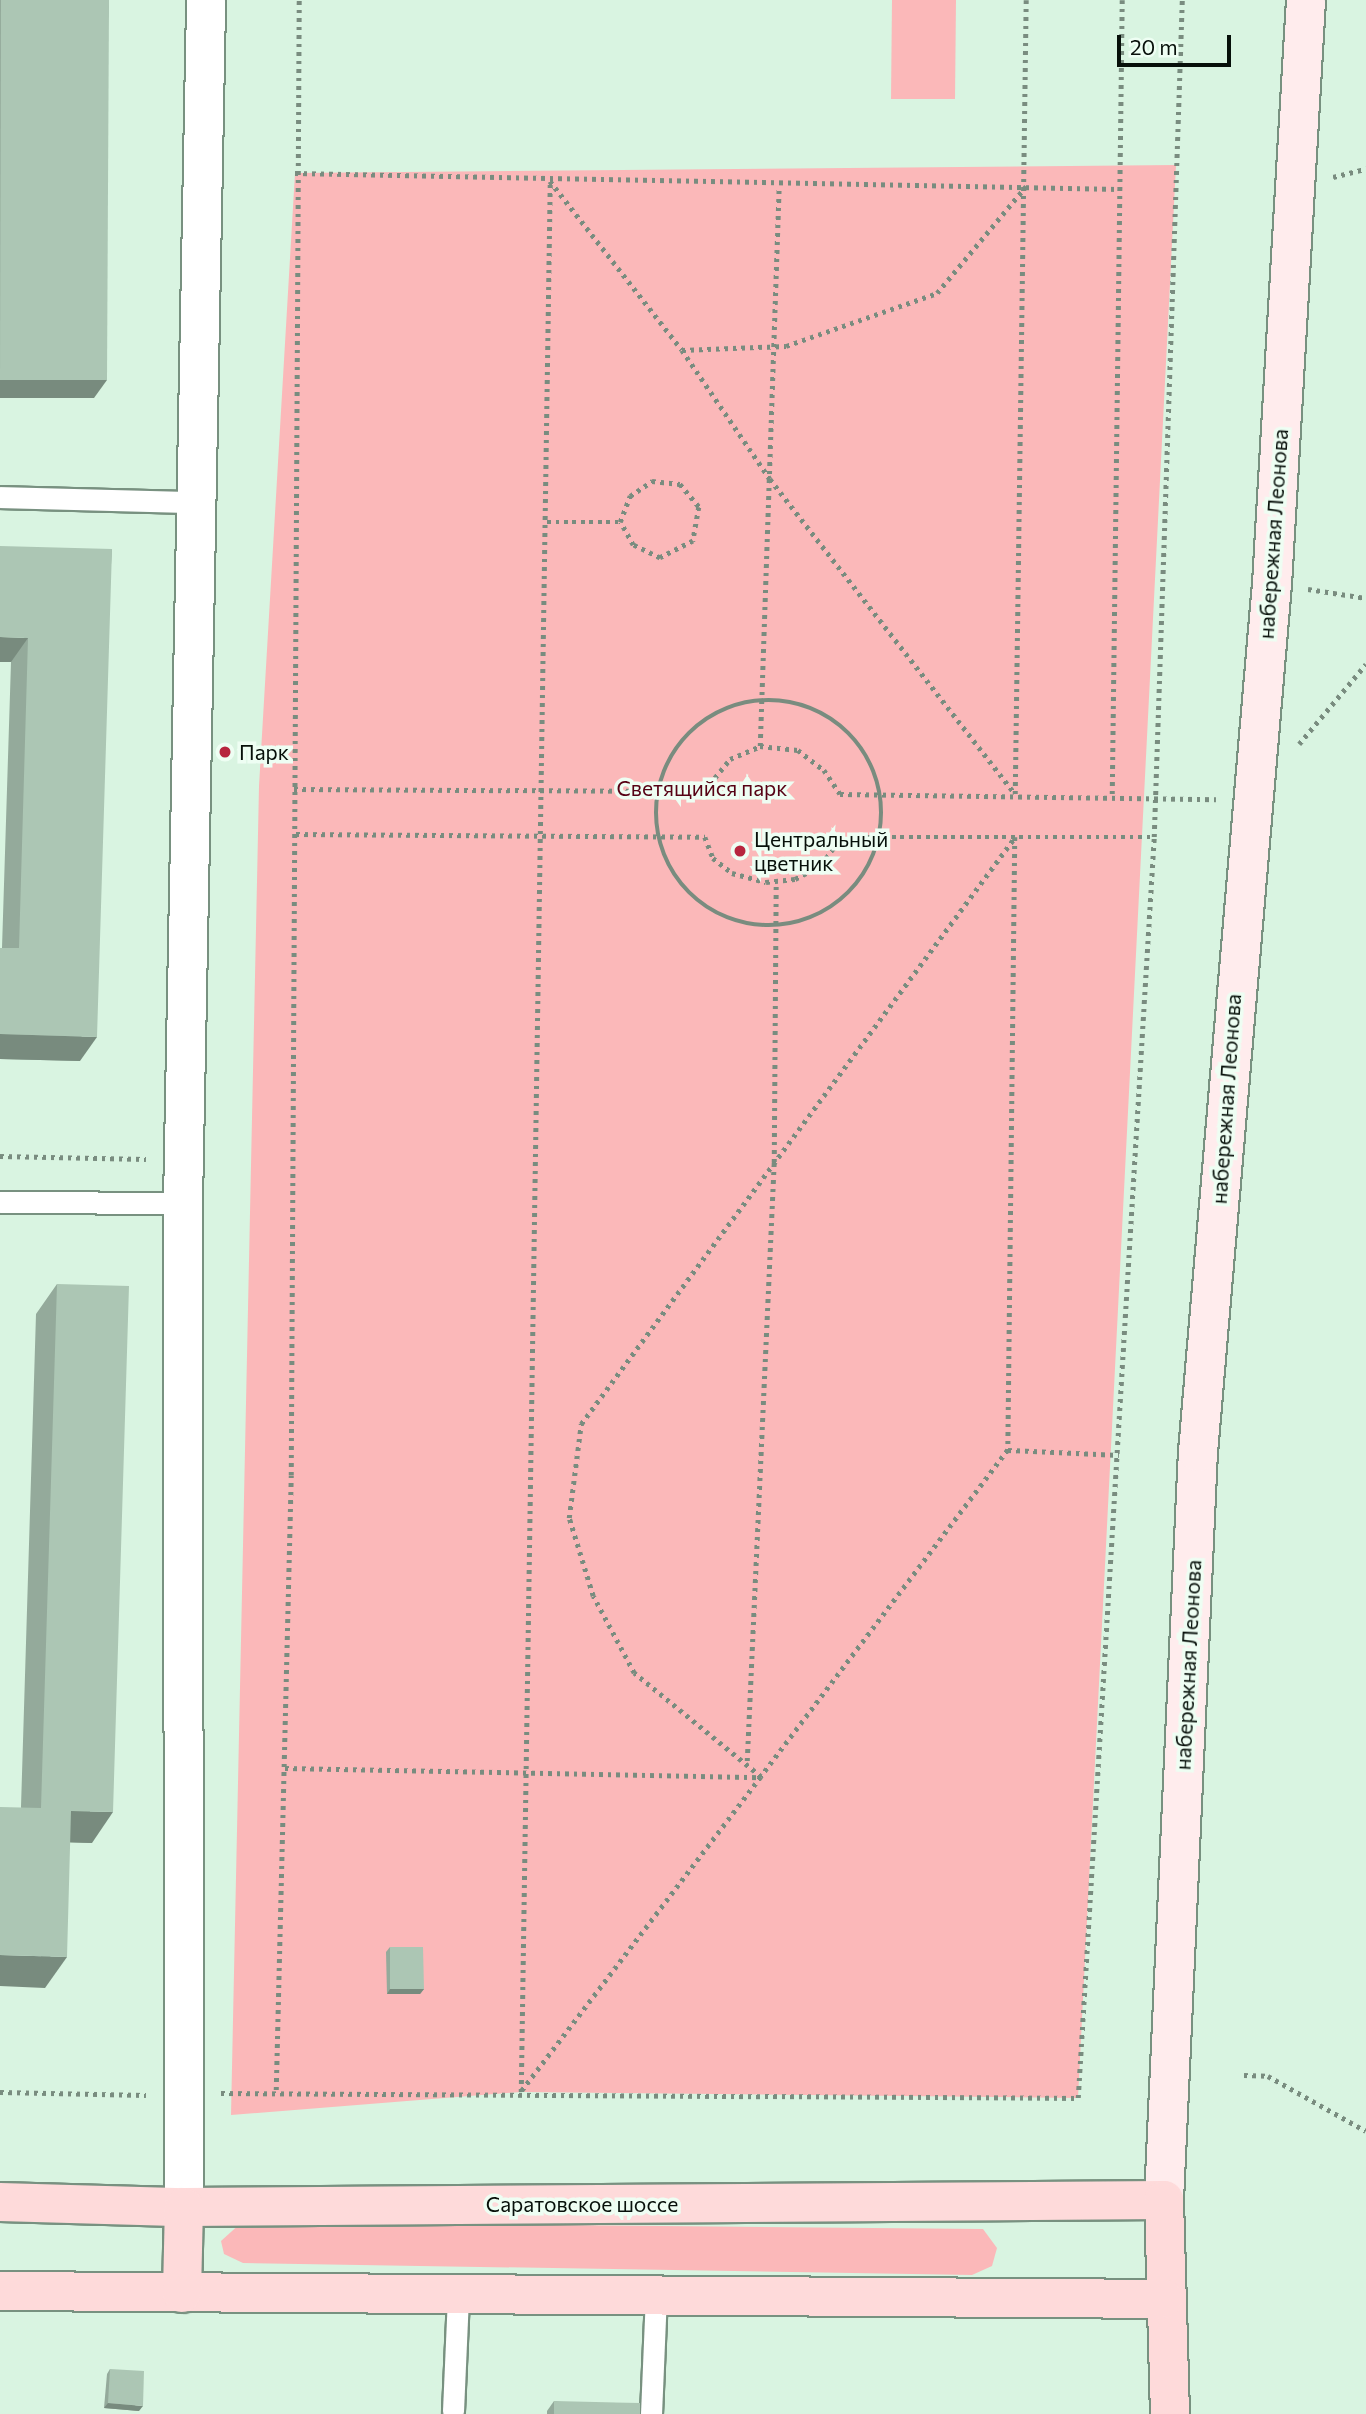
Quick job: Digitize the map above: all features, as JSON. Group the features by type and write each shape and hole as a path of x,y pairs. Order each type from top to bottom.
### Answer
{"main road":[{"name":"набережная Леонова","path":"1164,2200 1198,1452 1272,584 1306,0"},
{"name":"Саратовское шоссе","path":"0,2202 184,2207 1164,2200"},
{"path":"1164,2200 1163,2299 1170,2414"},
{"path":"182,2293 184,2207"},
{"path":"0,2291 1163,2299"}],"street":[{"path":"184,2207 180,2096 183,1203 206,0"}],"lane":[{"path":"0,498 197,502"},
{"path":"0,1202 183,1203"},
{"path":"453,2411 458,2295"},
{"path":"651,2414 656,2296"}],"path":[{"path":"276,2090 285,1768 296,834 295,173 299,0"},
{"path":"1015,794 1026,185 1026,0"},
{"path":"1112,794 1122,0"},
{"path":"0,2092 180,2096 276,2090 1078,2098 1119,1455 1154,837 1182,0"},
{"path":"295,173 779,186 1026,185 1119,189"},
{"path":"550,180 682,350 770,479 1015,794"},
{"path":"521,2092 524,1772 547,522 550,180"},
{"path":"682,350 775,347 858,325 937,293 1026,185"},
{"path":"760,746 779,186"},
{"path":"652,481 680,484 700,519 687,548 660,558 633,545 620,522 630,496 652,481"},
{"path":"547,522 620,522"},
{"path":"1272,584 1366,598"},
{"path":"762,699 821,710 862,745 882,795 881,836 859,883 819,916 776,927 719,917 679,884 657,838 655,796 676,746 716,711 762,699"},
{"path":"294,789 655,796 704,791 730,759 760,746 798,750 824,770 840,794 1156,794"},
{"path":"296,834 705,838 713,858 732,873 776,881 821,865 841,837 1154,837"},
{"path":"761,1777 747,1762 634,1673 593,1596 569,1518 581,1424 1015,836"},
{"path":"521,2092 1008,1450 1015,836"},
{"path":"747,1762 774,1162 776,881"},
{"path":"0,1156 160,1160"},
{"path":"1008,1450 1119,1455"},
{"path":"285,1768 761,1777"},
{"path":"1244,2075 1268,2076 1366,2131"}],"green space":[{"path":"892,0 956,0 955,99 891,99"},
{"name":"Светящийся парк","path":"1176,165 1078,2098 521,2092 231,2115 259,786 295,173"},
{"path":"242,2222 983,2229 997,2248 992,2266 972,2275 243,2263 224,2254 221,2241"}],"building":[{"path":"1,0 109,0 107,380 0,380"},
{"path":"0,546 112,549 97,1037 0,1034 0,948 19,948 28,638 0,637"},
{"path":"57,1284 129,1286 113,1812 71,1811 67,1957 0,1955 0,1807 41,1808"},
{"path":"390,1947 423,1947 424,1989 390,1989"},
{"path":"110,2369 144,2371 143,2406 108,2403"},
{"path":"554,2401 640,2403 640,2414 554,2414"}],"place":[{"name":"Парк","path":"225,752"},
{"name":"Центральный цветник","path":"740,851"}]}
